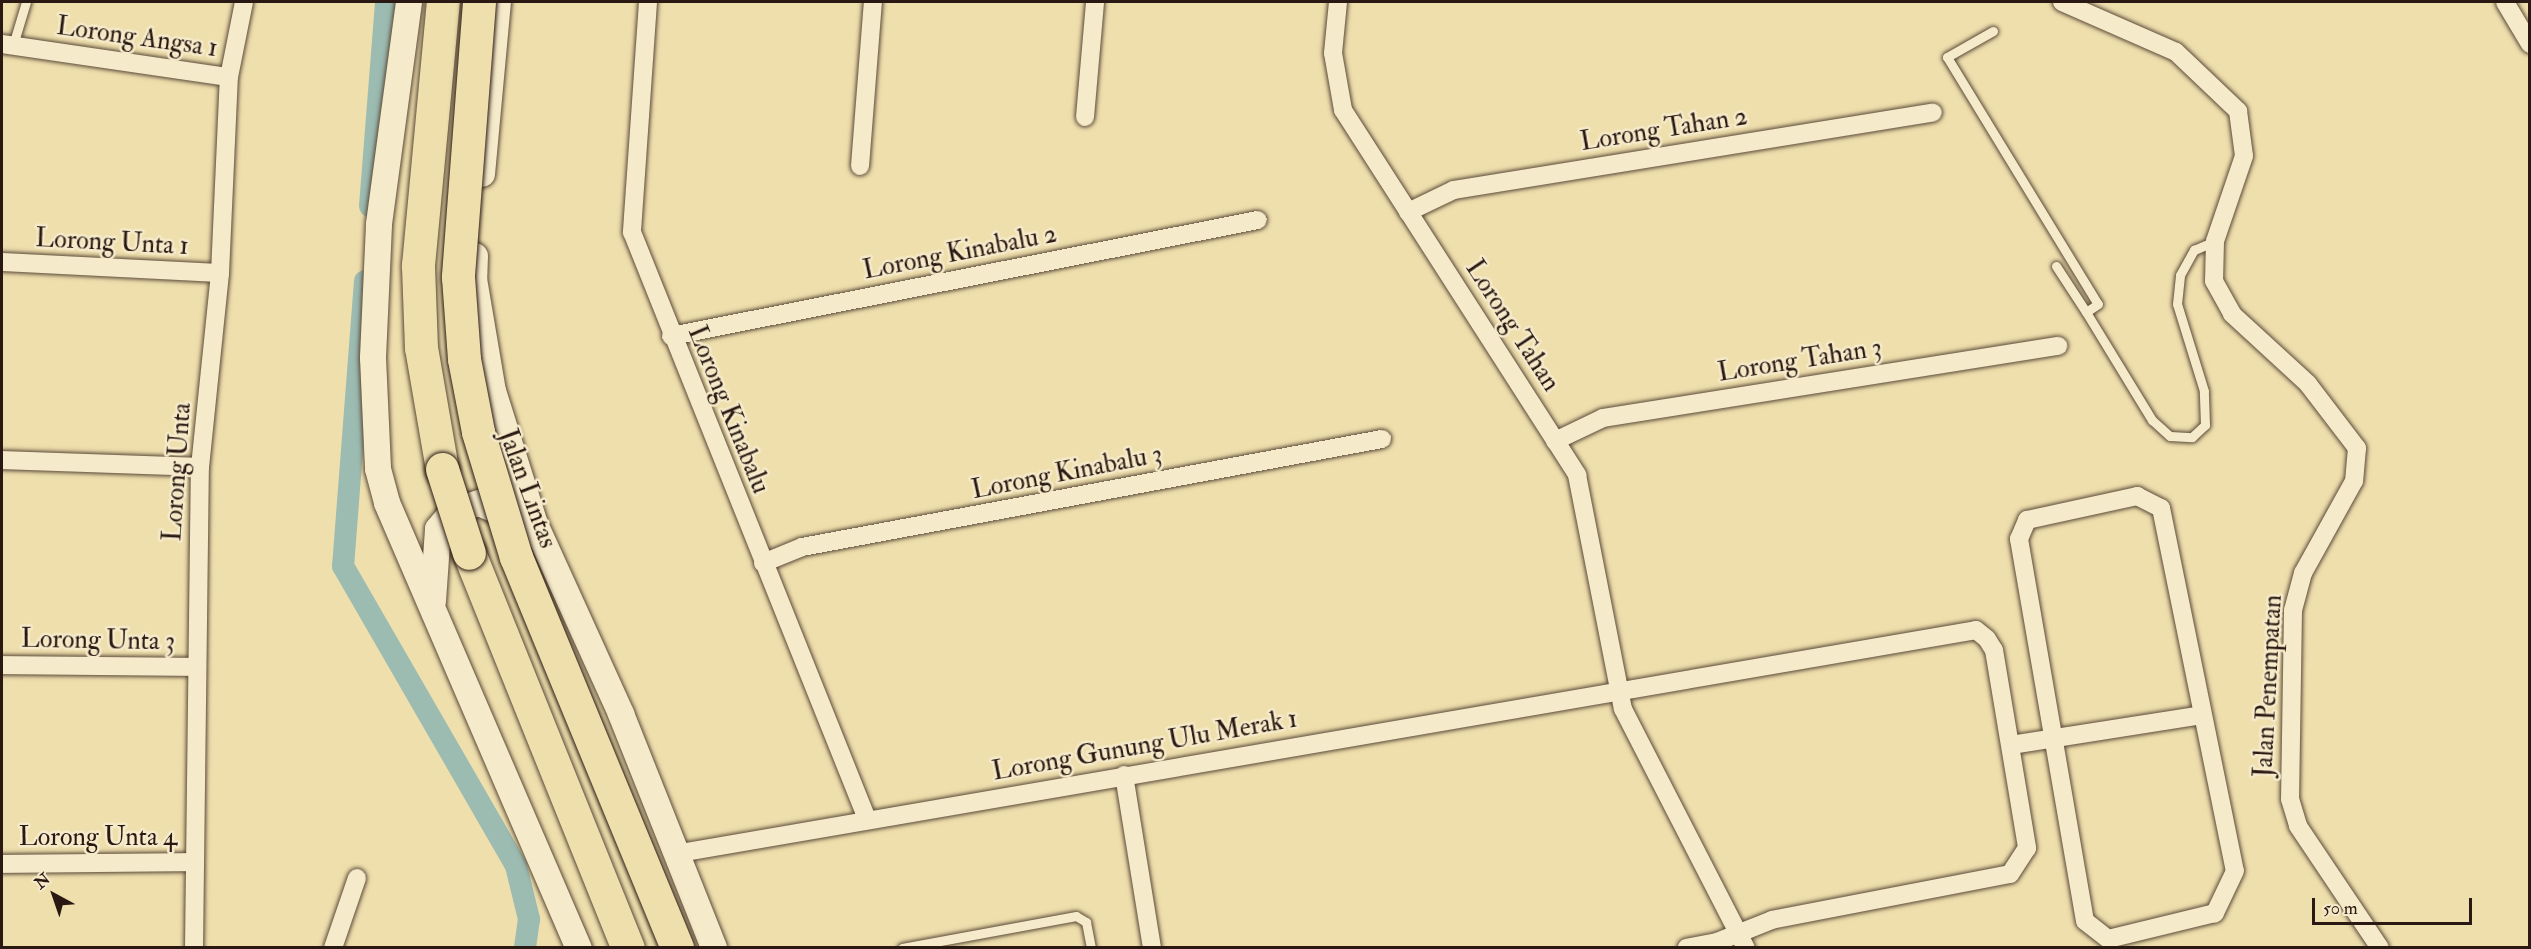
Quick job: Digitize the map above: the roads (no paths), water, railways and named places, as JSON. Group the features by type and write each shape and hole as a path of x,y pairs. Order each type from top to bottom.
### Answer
{"highway":[{"path":"443,2 418,265 421,348 434,433 469,553 628,948"},
{"name":"Jalan Lintas","path":"479,2 458,277 464,359 478,432 516,557 677,948"}],"main road":[{"path":"396,2 391,108 373,312 374,441 387,503 579,948"},
{"path":"391,108 409,2"},
{"name":"Jalan Lintas","path":"498,2 474,279 493,391 535,524 561,577 680,854 714,948"},
{"path":"432,607 438,530 466,504 500,507 515,519 561,577"}],"street":[{"name":"Lorong Unta","path":"194,948 195,668 201,467 220,273 229,77 244,2"},
{"name":"Lorong Kinabalu","path":"648,2 632,232 671,336 867,819"},
{"path":"860,166 873,2"},
{"path":"1085,117 1095,2"},
{"name":"Lorong Tahan","path":"1338,2 1333,53 1343,110 1555,441 1583,490 1619,693 1743,941"},
{"name":"Jalan Penempatan","path":"2062,2 2176,52 2238,111 2244,156 2215,241 2214,281 2232,314 2308,384 2357,448 2354,481 2303,573 2293,610 2290,799 2298,826 2380,948"},
{"path":"2505,2 2529,44"},
{"name":"Lorong Angsa 1","path":"7,44 229,77"},
{"name":"Lorong Tahan 2","path":"1408,212 1454,190 1933,112"},
{"name":"Lorong Kinabalu 2","path":"671,336 1258,220"},
{"name":"Lorong Unta 1","path":"2,262 220,273"},
{"name":"Lorong Tahan 3","path":"1555,441 1603,418 2058,346"},
{"name":"Lorong Kinabalu 3","path":"763,563 802,547 1382,440"},
{"path":"2,460 201,467"},
{"path":"2137,496 2161,508 2202,715 2235,871 2215,913 2108,939 2085,921 2019,539 2027,520 2137,496"},
{"name":"Lorong Gunung Ulu Merak 1","path":"680,854 867,819 1619,693 1976,630 1994,650 2011,745"},
{"name":"Lorong Unta 3","path":"2,664 195,668"},
{"path":"1687,948 1743,941 1772,920 2010,874 2027,848 2011,745 2202,715"},
{"path":"1124,775 1152,948"},
{"name":"Lorong Unta 4","path":"2,864 195,862"},
{"path":"333,948 357,878"}],"lane":[{"path":"7,44 26,2"},
{"path":"1993,31 1947,57 2098,304 2086,312"},
{"path":"2056,266 2152,420 2170,436 2192,436 2205,424 2204,391 2177,304 2180,275 2194,250 2215,241"},
{"path":"902,948 1076,916 1086,922 1091,948"}],"waterway":[{"path":"370,206 386,2"},
{"path":"365,281 343,566 516,866 529,919 525,948"}]}
